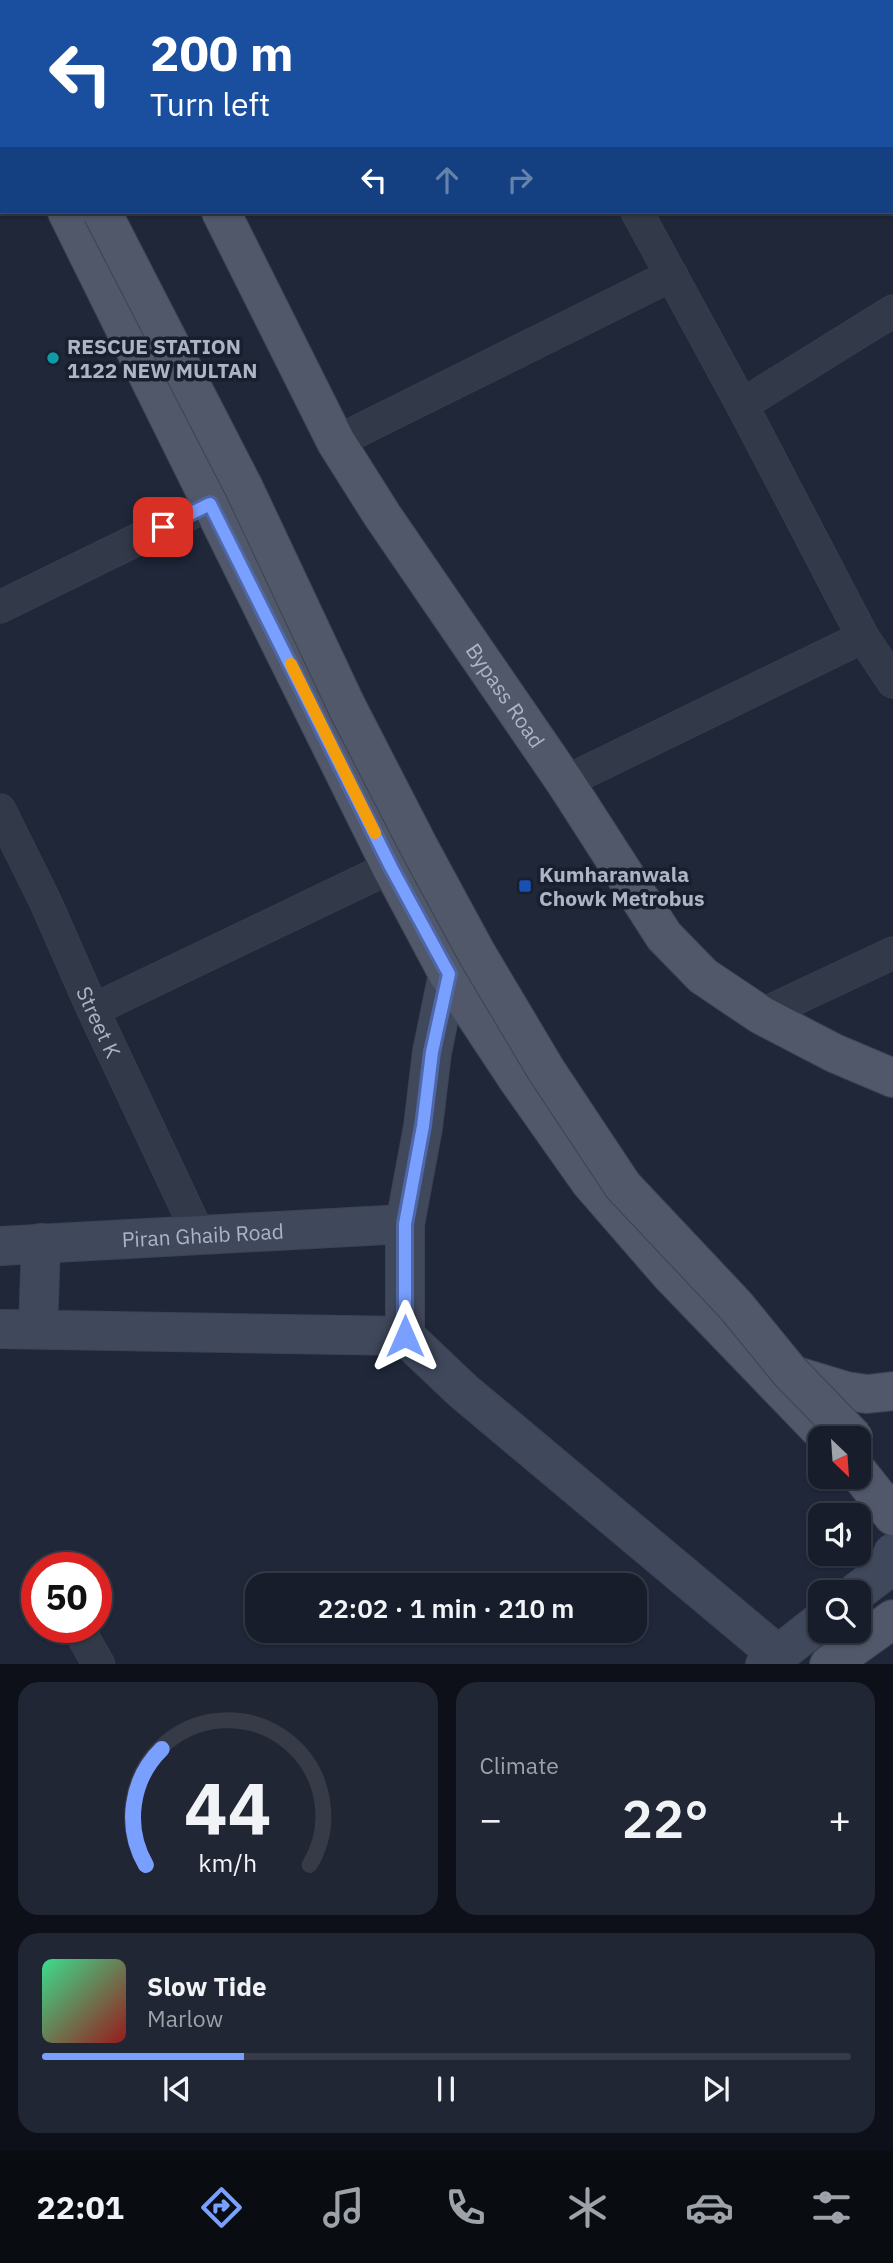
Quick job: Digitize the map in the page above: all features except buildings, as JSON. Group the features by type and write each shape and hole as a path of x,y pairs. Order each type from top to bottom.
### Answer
{"main road":[{"path":"68,214 391,867 449,974 518,1080 590,1182 669,1273 816,1426"},
{"path":"103,214 244,488 347,707 407,824 477,954 546,1070 624,1186 736,1307 789,1371 842,1426"},
{"name":"Bypass Road","path":"222,214 336,442 382,515 565,782 664,936 703,976 761,1015 834,1053 893,1078"},
{"path":"405,1336 405,1224 423,1126 432,1052 449,974"},
{"name":"Piran Ghaib Road","path":"0,1246 405,1224"},
{"path":"38,1329 41,1244"},
{"path":"0,1329 405,1336 463,1391 771,1659 808,1631"},
{"path":"757,1365 846,1391 867,1394 893,1391"},
{"path":"872,1461 883,1476 893,1517"},
{"path":"871,1581 888,1568 893,1553"},
{"path":"829,1664 893,1619"},
{"path":"869,1664 893,1648"}],"street":[{"path":"637,214 742,405 863,637 893,682"},
{"path":"336,442 672,275"},
{"path":"742,405 893,311"},
{"path":"0,607 210,504"},
{"path":"565,782 863,637"},
{"name":"Street K","path":"0,810 200,1234"},
{"path":"93,1010 391,867"},
{"path":"761,1015 893,953"},
{"path":"87,1643 99,1664"}],"slow traffic":[{"path":"291,664 375,833"}],"place":[{"name":"RESCUE STATION 1122 NEW MULTAN","path":"53,358"},
{"name":"Kumharanwala Chowk Metrobus","path":"525,886"}],"route":[{"path":"163,527 210,504 391,867 449,974 432,1052 423,1126 405,1224 405,1336"}]}
